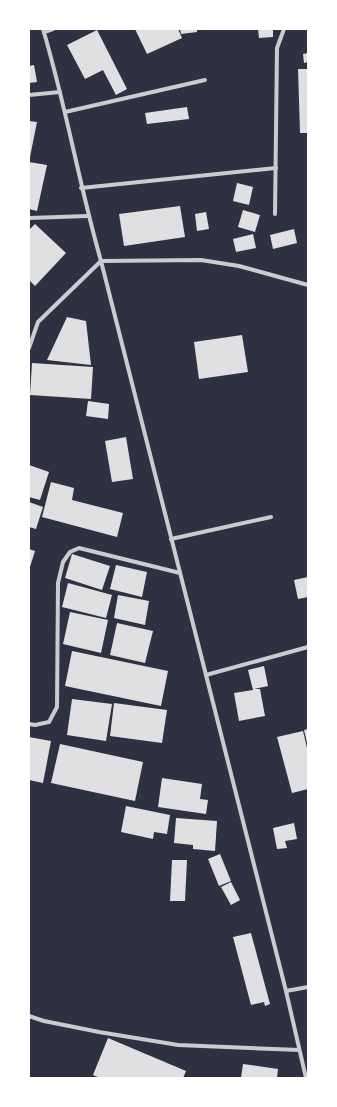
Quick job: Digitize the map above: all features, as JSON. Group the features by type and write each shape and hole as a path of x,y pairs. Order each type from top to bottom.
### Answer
{"street":[{"path":"53,29 43,31 65,112 88,216 101,261 286,991 306,1078"},
{"path":"275,214 277,48 284,29"},
{"path":"65,112 205,80"},
{"path":"29,95 60,92"},
{"path":"82,188 276,168"},
{"path":"29,218 88,216"},
{"path":"29,348 38,322 101,261 201,260 245,268 308,285"},
{"path":"171,539 271,517"},
{"path":"29,724 35,725 49,722 56,707 58,583 63,562 70,552 79,548 180,573"},
{"path":"206,675 308,647"},
{"path":"286,991 308,987"},
{"path":"29,1016 44,1021 99,1032 178,1045 300,1050"}],"building":[{"path":"135,29 178,29 182,38 147,54"},
{"path":"180,29 197,29 197,32 181,34"},
{"path":"258,29 273,29 273,37 259,38"},
{"path":"97,30 127,89 116,95 103,70 85,79 67,45"},
{"path":"308,53 308,62 304,63 303,54"},
{"path":"34,65 37,82 29,83 29,66"},
{"path":"298,69 308,69 308,133 300,133"},
{"path":"187,107 189,119 147,124 145,113"},
{"path":"29,121 37,122 30,157 29,157"},
{"path":"29,162 47,165 37,211 29,209"},
{"path":"237,183 253,187 249,205 233,201"},
{"path":"180,206 185,237 124,246 119,214"},
{"path":"243,210 260,215 255,232 238,227"},
{"path":"206,212 209,229 197,231 195,214"},
{"path":"35,224 66,253 35,286 29,280 29,230"},
{"path":"294,229 297,243 273,249 270,235"},
{"path":"253,234 256,248 236,252 233,239"},
{"path":"67,317 86,321 91,365 47,360"},
{"path":"242,335 248,372 199,379 194,342"},
{"path":"32,363 93,367 91,399 30,395"},
{"path":"88,401 109,404 108,419 86,416"},
{"path":"126,437 133,479 112,482 105,441"},
{"path":"29,465 49,472 40,500 29,497"},
{"path":"51,482 74,488 72,500 123,513 117,537 42,517"},
{"path":"29,502 43,507 36,529 29,527"},
{"path":"29,549 35,551 29,570"},
{"path":"72,554 110,566 102,590 65,578"},
{"path":"116,565 147,572 142,597 110,589"},
{"path":"308,577 308,597 298,599 294,580"},
{"path":"68,583 112,595 106,618 62,607"},
{"path":"118,595 149,601 145,625 114,618"},
{"path":"70,612 108,620 101,653 63,644"},
{"path":"117,623 153,631 145,663 110,655"},
{"path":"72,651 168,671 161,706 65,686"},
{"path":"264,666 268,686 254,689 260,689 265,716 239,721 234,693 253,690 248,670"},
{"path":"72,699 112,704 106,741 67,735"},
{"path":"114,703 167,710 162,743 110,736"},
{"path":"308,729 308,743 307,743 304,730"},
{"path":"303,731 308,752 308,789 292,793 277,737"},
{"path":"29,737 51,741 43,783 29,780"},
{"path":"60,744 143,762 135,801 51,783"},
{"path":"162,778 202,784 200,799 208,800 206,814 158,807"},
{"path":"126,806 170,815 167,834 154,832 153,839 121,832"},
{"path":"176,818 217,821 215,851 193,849 193,845 174,843"},
{"path":"294,823 297,839 285,841 287,848 277,849 273,828"},
{"path":"220,854 231,881 219,886 208,859"},
{"path":"172,860 187,860 185,901 170,901"},
{"path":"231,882 240,900 231,905 221,887"},
{"path":"251,933 270,1004 265,1006 264,1002 251,1005 233,937"},
{"path":"108,1038 186,1071 183,1078 100,1078 93,1075"},
{"path":"243,1064 278,1069 277,1078 241,1078"}]}
